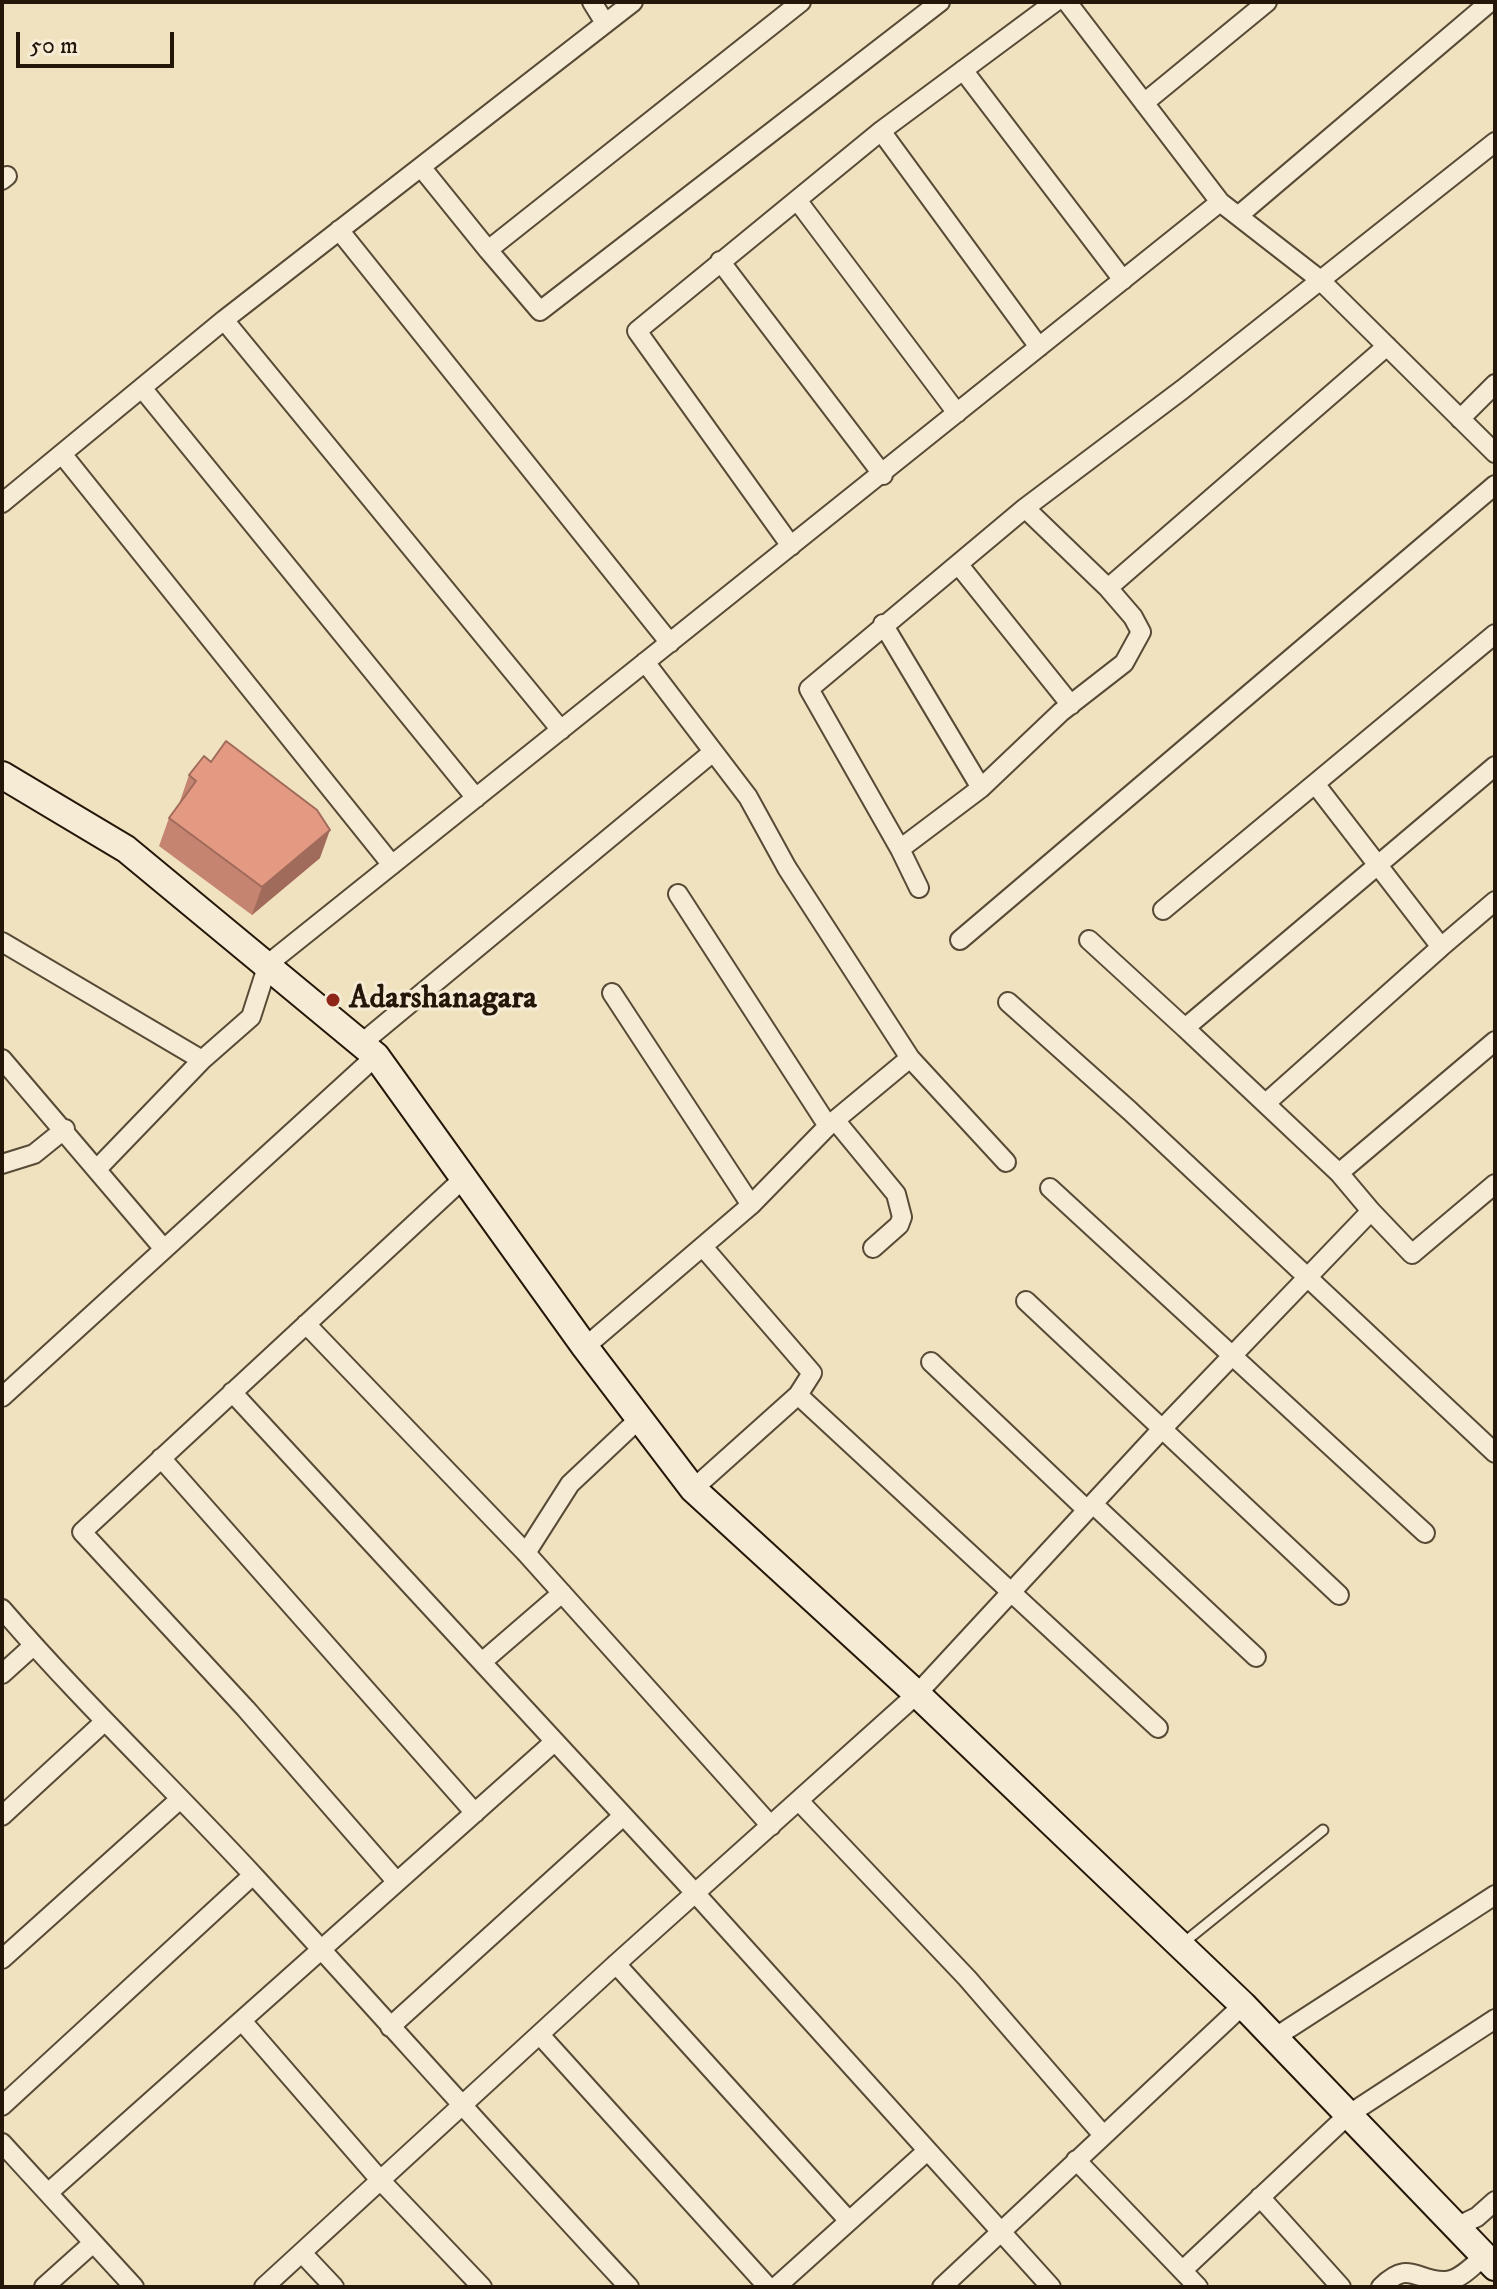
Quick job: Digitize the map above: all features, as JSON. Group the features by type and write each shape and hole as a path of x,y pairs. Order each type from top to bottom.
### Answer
{"street":[{"path":"592,2 605,23"},
{"path":"2,503 224,320 633,2"},
{"path":"488,250 801,2"},
{"path":"421,167 540,311 940,2"},
{"path":"791,546 637,331 881,131 1055,2"},
{"path":"1090,2 1071,8 1220,202 1319,279 1495,453"},
{"path":"1144,103 1267,2"},
{"path":"1238,216 1490,2"},
{"path":"963,70 1123,280"},
{"path":"881,131 1039,347"},
{"path":"919,888 809,689 1025,508 1183,389 1495,142"},
{"path":"797,200 957,413"},
{"path":"97,1169 202,1060 251,1017 268,964 883,475 1220,202"},
{"path":"339,230 670,643"},
{"path":"720,261 883,475"},
{"path":"224,320 561,730"},
{"path":"1108,588 1387,346"},
{"path":"1460,419 1495,384"},
{"path":"142,388 476,798"},
{"path":"62,454 392,865"},
{"path":"960,940 1495,485"},
{"path":"900,849 981,788 1071,705 1124,663 1141,632 1133,617 1108,588 1025,508"},
{"path":"958,564 1071,705"},
{"path":"883,624 981,788"},
{"path":"1163,910 1495,634"},
{"path":"645,662 748,797 787,868 910,1058 1006,1162"},
{"path":"2,1397 164,1249 369,1050 713,752"},
{"path":"1185,1028 1495,766"},
{"path":"2,775 126,849 369,1050 585,1347 693,1489 917,1694 1243,2005 1490,2262 1445,2281 1406,2272 1390,2278 1381,2287"},
{"path":"1316,785 1441,947"},
{"path":"678,894 831,1123 896,1194 901,1208 899,1225 873,1248"},
{"path":"1266,1103 1495,901"},
{"path":"1089,940 1339,1173 1412,1254 1495,1184"},
{"path":"2,942 202,1060"},
{"path":"612,993 751,1205"},
{"path":"1008,1002 1130,1111 1495,1453"},
{"path":"1339,1173 1495,1041"},
{"path":"585,1347 751,1205 831,1123 910,1058"},
{"path":"2,1059 65,1129 164,1249"},
{"path":"2,1164 34,1154 65,1129"},
{"path":"397,1882 246,1709 82,1532 464,1178"},
{"path":"1050,1188 1425,1533"},
{"path":"264,2287 616,1964 917,1694 1305,1276 1371,1211"},
{"path":"693,1489 798,1395 812,1373 805,1361 703,1247"},
{"path":"1026,1301 1339,1595"},
{"path":"306,1324 526,1553 771,1826"},
{"path":"931,1362 1256,1657"},
{"path":"232,1392 553,1743 696,1894 1051,2287"},
{"path":"798,1395 1158,1728"},
{"path":"526,1553 570,1484 639,1419"},
{"path":"161,1458 475,1813"},
{"path":"482,1662 562,1593"},
{"path":"2,1609 103,1723 253,1875 460,2107 629,2287"},
{"path":"2,1674 33,1646"},
{"path":"2,1816 103,1723"},
{"path":"48,2193 553,1743"},
{"path":"2,1959 179,1800"},
{"path":"799,1801 967,1978 1103,2135"},
{"path":"390,2027 623,1816"},
{"path":"2,2106 253,1875"},
{"path":"1274,2038 1495,1895"},
{"path":"616,1964 849,2221"},
{"path":"942,2287 1243,2005"},
{"path":"1183,2270 1348,2115 1495,2019"},
{"path":"242,2021 381,2181 482,2287"},
{"path":"540,2035 768,2287"},
{"path":"2,2143 134,2287"},
{"path":"776,2287 927,2151"},
{"path":"1076,2160 1198,2287"},
{"path":"1260,2197 1341,2287"},
{"path":"1456,2227 1477,2217 1495,2201"},
{"path":"44,2287 93,2243"},
{"path":"302,2253 334,2287"}],"lane":[{"path":"1180,1946 1323,1830"}],"building":[{"path":"226,741 317,810 330,830 262,887 169,818 196,781 189,775 204,756 211,762"}],"place":[{"name":"Adarshanagara","path":"333,1000"}]}
